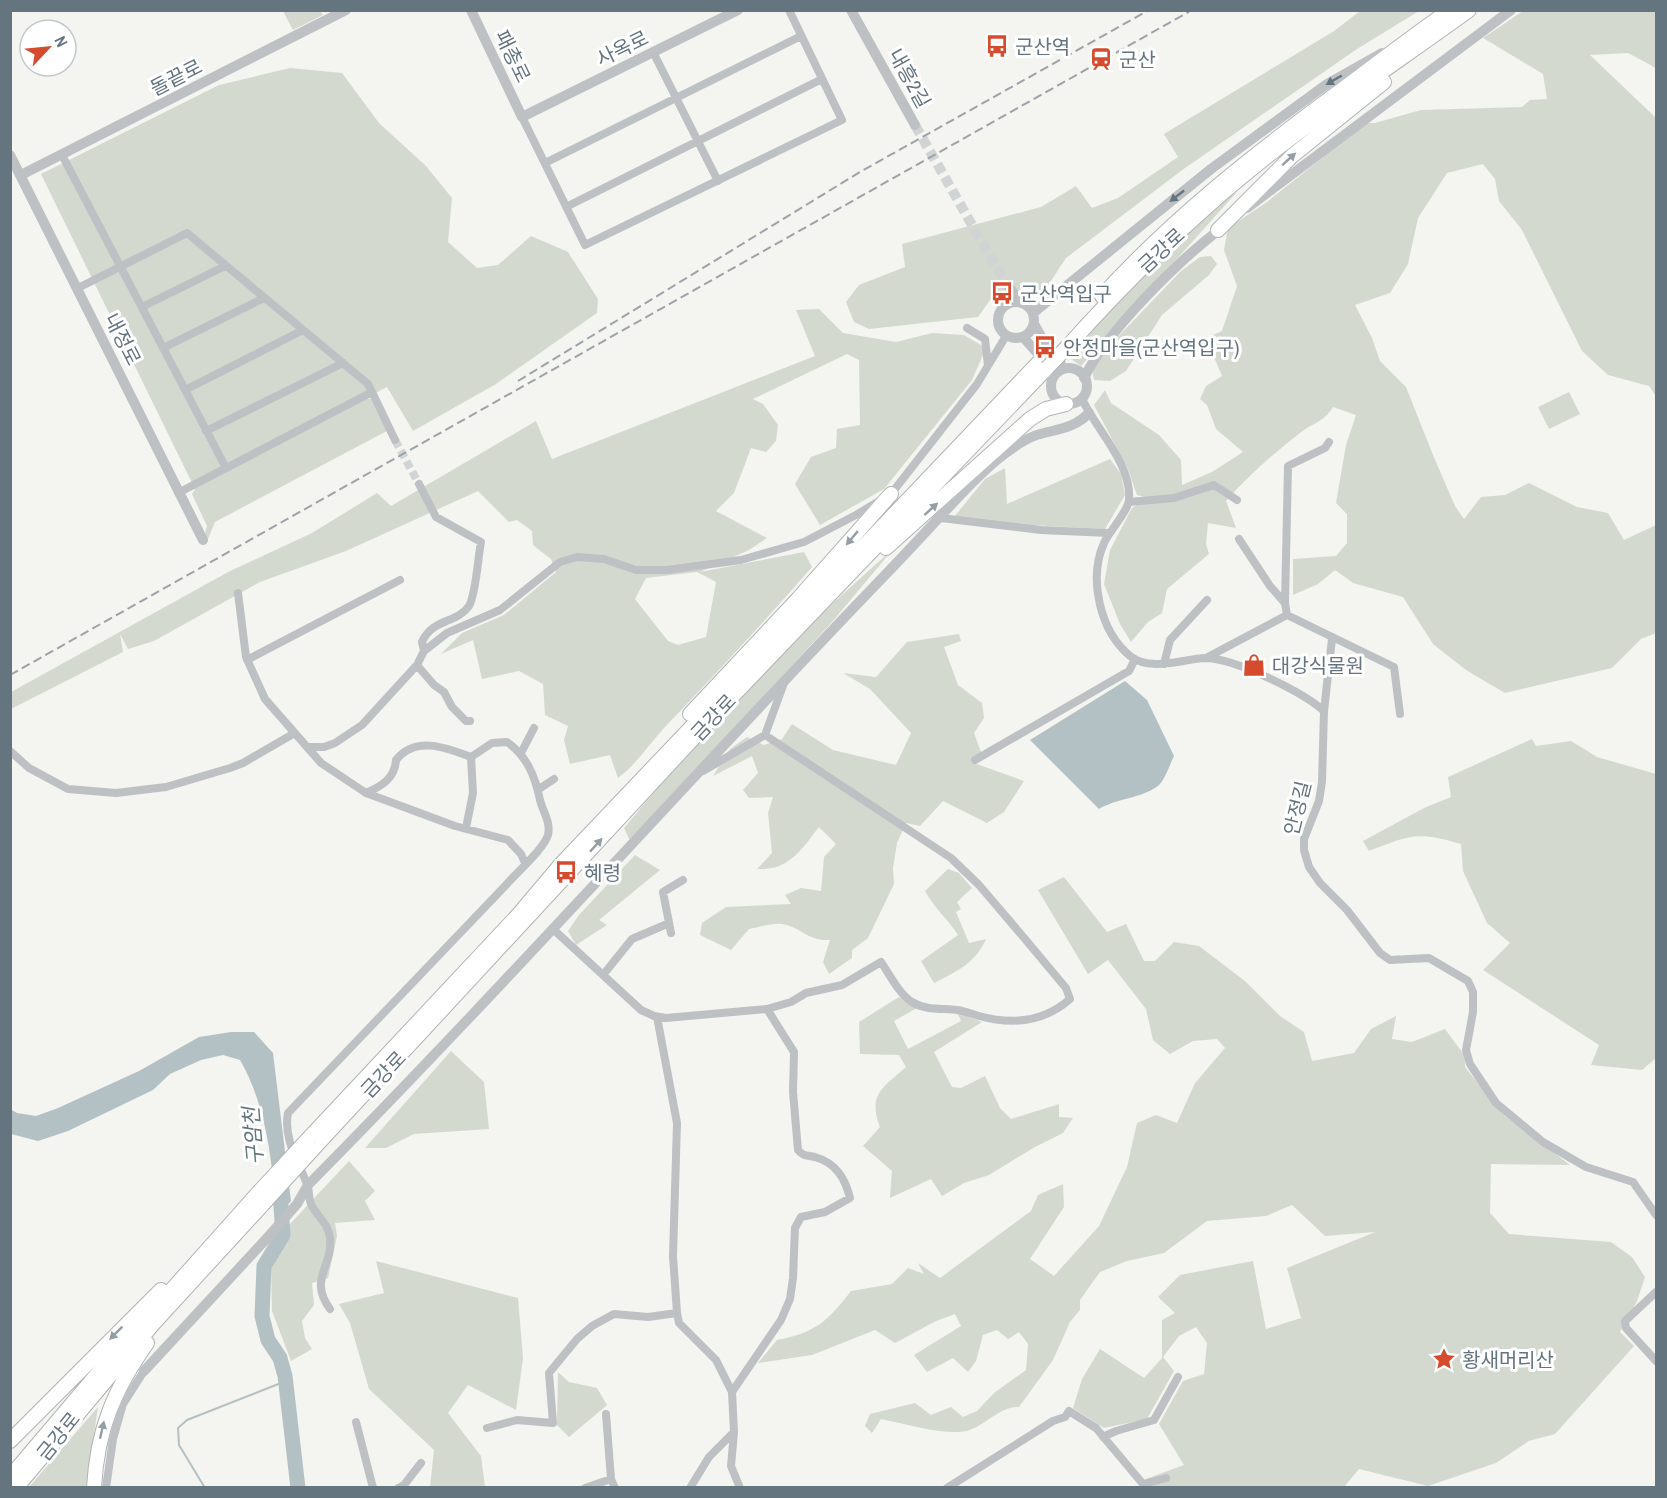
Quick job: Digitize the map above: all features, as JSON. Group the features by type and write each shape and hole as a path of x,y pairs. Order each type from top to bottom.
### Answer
{"highway":[{"name":"금강로","path":"311,1143 685,746 1047,368 1065,343 1150,245 1197,202 1403,42 1450,10"},
{"name":"금강로","path":"1065,343 1210,204 1297,135 1469,10"},
{"path":"1218,230 1265,181 1308,142 1475,10"},
{"name":"금강로","path":"10,1476 223,1238 519,914 562,863 1047,368"},
{"path":"809,617 1030,419 1046,409 1066,404"},
{"path":"562,863 585,829 839,554 891,494"},
{"name":"금강로","path":"16,1488 223,1238"},
{"path":"10,1441 150,1298 223,1238"},
{"path":"94,1488 96,1460 105,1419 120,1385 170,1309 223,1238"}],"street":[{"name":"돌끝로","path":"21,175 346,10"},
{"name":"패총로","path":"471,10 522,117"},
{"name":"사옥로","path":"522,117 738,10"},
{"path":"522,117 585,245 842,120 789,10"},
{"name":"내흥2길","path":"851,10 915,125"},
{"path":"1084,378 1096,354 1124,323 1171,273 1218,230 1511,10"},
{"path":"545,163 801,36"},
{"path":"1023,338 1034,318 1211,169 1327,84 1403,42"},
{"path":"653,52 718,181"},
{"path":"566,207 822,79"},
{"name":"내정로","path":"10,154 203,540"},
{"path":"62,155 226,468"},
{"path":"78,288 186,233 368,384 395,440"},
{"path":"142,308 225,266"},
{"path":"1023,338 1011,339 1006,336 997,320 1006,304 1006,288 1034,318 1046,345 1065,369"},
{"path":"163,348 264,298"},
{"path":"1006,304 1021,302"},
{"path":"967,328 985,339 988,366"},
{"path":"185,390 303,330"},
{"path":"308,747 324,747 362,725 417,665 424,651 447,633 500,610 560,562 577,557 604,559 636,570 667,570 741,560 804,542 891,494 988,366 1006,336"},
{"path":"1023,338 1047,368 1052,393 1060,402 1066,404 1082,399"},
{"path":"206,431 343,363"},
{"path":"1047,368 1076,370 1084,378 1086,389 1082,399 1125,474 1129,502 1103,546 1096,579 1114,638 1135,659 1164,664 1206,658 1226,661 1294,690 1311,699 1324,711"},
{"path":"178,493 372,392"},
{"path":"106,1488 113,1439 123,1404 144,1371 258,1245 268,1237 297,1204 308,1185 433,1059 785,680 968,488 1002,457 1032,437 1068,428 1081,421 1089,413"},
{"path":"1287,615 1285,603 1288,466 1325,448 1329,442"},
{"path":"419,484 436,517 481,542 470,604 457,616 430,628 422,642 421,646 424,651"},
{"path":"1129,502 1174,498 1214,485 1237,500"},
{"path":"940,518 1041,530 1109,533"},
{"path":"1239,539 1269,586 1285,603"},
{"path":"247,660 400,580"},
{"path":"238,593 247,660 265,699 293,734 321,763 366,793 466,828 508,840 521,854 525,863"},
{"path":"1164,664 1170,640 1207,600"},
{"path":"1287,615 1332,639 1394,667 1400,714"},
{"path":"1206,658 1287,615"},
{"path":"1324,711 1332,639"},
{"path":"975,760 1129,671 1135,659"},
{"path":"417,665 434,686 444,692 452,707 466,721 470,721"},
{"path":"698,774 765,735 785,680"},
{"name":"안정길","path":"1324,711 1322,782 1319,801 1304,839 1309,867 1380,953 1390,960 1429,958 1468,981 1473,992 1473,1012 1466,1050 1470,1064 1496,1103 1543,1142 1586,1167 1633,1182 1656,1215"},
{"path":"521,753 534,728"},
{"path":"10,751 29,768 68,789 126,793 166,787 243,764 293,734"},
{"path":"554,930 641,1010 657,1017 767,1009 791,1002 806,993 842,985 881,962 910,1001 934,1010 958,1010 995,1020 1026,1020 1040,1018 1057,1010 1070,999 1065,988 1025,939 979,885 951,858 765,735"},
{"path":"330,1309 323,1299 319,1280 330,1239 326,1225 310,1204 308,1185 296,1162 286,1124 288,1113 541,848 548,837 546,814 539,789 521,753 507,742 501,741 478,750 471,757 473,793 466,828"},
{"path":"366,793 391,777 396,770 396,760 412,748 443,746 471,757"},
{"path":"539,789 554,779"},
{"path":"671,933 667,924 663,892 683,880"},
{"path":"603,975 632,939 667,924"},
{"path":"732,1392 781,1320 790,1299 795,1227 801,1217 825,1212 850,1197 845,1177 821,1160 803,1156 798,1150 793,1092 794,1052 767,1009"},
{"path":"657,1017 677,1123 673,1256 677,1313 679,1323 716,1360 732,1392 734,1432 731,1466 741,1488"},
{"path":"1656,1292 1625,1321 1626,1328 1656,1361"},
{"path":"487,1428 517,1420 553,1423 549,1373 577,1339 592,1326 614,1314 648,1317 677,1313"},
{"path":"1103,1437 1154,1420 1178,1377"},
{"path":"947,1488 1053,1421 1065,1417 1069,1411 1096,1428 1143,1484 1166,1478"},
{"path":"585,1488 613,1483 606,1414"},
{"path":"356,1422 374,1488"},
{"path":"690,1488 709,1457 734,1432"},
{"path":"398,1488 404,1485 421,1463"}],"shaded area":[{"path":"283,11 320,11 323,15 293,30"},
{"path":"1360,11 1419,11 1357,49 1185,168 1066,258 1045,290 995,293 978,317 869,329 854,322 846,302 859,285 905,267 902,244 1041,207 1076,186 1092,208 1118,198 1178,157 1164,134 1334,31"},
{"path":"1523,11 1656,11 1656,68 1628,53 1590,55 1656,118 1656,396 1649,386 1608,375 1582,351 1522,230 1499,201 1495,179 1483,164 1447,173 1418,218 1408,264 1390,293 1355,305 1372,338 1380,361 1406,387 1455,506 1464,519 1481,497 1505,495 1529,483 1577,507 1608,513 1624,540 1656,525 1656,633 1641,639 1612,668 1505,693 1466,670 1433,644 1403,597 1353,583 1335,570 1318,584 1293,595 1293,559 1336,556 1347,543 1347,514 1336,503 1346,445 1356,415 1333,407 1322,419 1300,433 1271,457 1226,501 1236,528 1208,523 1206,544 1209,554 1167,589 1162,613 1148,622 1131,642 1120,624 1104,584 1110,550 1132,508 1149,498 1137,495 1128,469 1094,405 1105,390 1111,403 1159,435 1181,460 1182,485 1212,472 1243,452 1216,429 1207,405 1200,399 1206,386 1222,376 1206,338 1222,331 1237,286 1224,250 1228,228 1267,202 1366,123 1375,123 1421,110 1522,107 1530,100 1547,99 1543,74 1483,38"},
{"path":"290,68 342,73 379,123 426,166 452,198 448,242 477,268 498,265 531,236 568,252 598,299 597,313 496,384 413,431 387,387 366,398 371,399 387,431 215,522 208,539 205,533 207,526 192,494 195,489 41,174 219,85"},
{"path":"1236,193 1081,366 1068,357 1123,293 1220,201"},
{"path":"1211,256 1217,264 1209,275 1162,315 1126,371 1110,381 1094,380 1092,369 1112,343 1181,271 1200,257"},
{"path":"819,309 843,333 896,342 932,333 964,335 986,348 972,380 884,489 820,525 795,484 811,457 836,448 837,429 860,425 859,360 847,354 753,399 763,404 778,425 776,441 766,452 751,448 734,493 716,511 767,538 749,550 700,572 804,552 812,567 637,760 618,778 610,755 570,764 564,740 568,726 545,715 543,684 519,671 482,679 473,640 441,654 462,633 504,615 556,572 551,559 533,545 532,531 517,520 509,522 478,491 346,551 260,582 154,641 128,649 120,634 123,652 11,709 11,692 230,571 312,533 377,493 391,506 536,421 552,459 815,356 796,310","holes":["697,572 716,582 706,637 678,645 668,641 635,599 646,578"]},
{"path":"1569,392 1580,414 1549,429 1538,407"},
{"path":"1110,459 1121,474 1125,495 1105,529 1011,524 954,517 985,479 1005,468 1007,504"},
{"path":"895,547 832,622 630,841 624,828 681,760 803,630"},
{"path":"959,634 961,641 944,647 958,685 982,703 984,718 974,733 981,752 971,762 1024,781 1004,812 987,823 943,801 920,826 906,823 897,843 893,868 894,884 868,938 852,950 852,958 829,974 823,962 830,940 815,938 789,926 774,924 749,929 731,950 700,935 702,923 726,907 791,904 785,895 801,888 821,891 824,857 836,844 819,827 800,851 786,863 778,867 757,869 772,853 768,813 773,797 749,798 743,790 758,773 752,756 713,776 730,749 747,737 764,745 782,739 792,724 833,750 896,765 911,733 870,689 843,673 876,677 907,642"},
{"path":"1125,681 1147,700 1174,756 1158,786 1144,794 1099,809 1030,740"},
{"path":"1532,739 1536,746 1571,741 1597,757 1656,774 1656,1058 1642,1070 1591,1065 1599,1045 1483,970 1510,943 1487,923 1463,871 1461,844 1423,836 1394,841 1369,851 1363,841 1424,808 1451,797 1448,777"},
{"path":"635,855 660,870 599,920 607,925 576,945 568,931 579,915"},
{"path":"948,869 959,873 972,888 957,902 961,909 956,912 969,943 986,939 971,961 934,983 921,961 958,935 925,891"},
{"path":"1064,877 1107,932 1126,924 1144,961 1155,961 1174,942 1199,946 1245,981 1280,1016 1304,1032 1312,1061 1354,1053 1371,1029 1396,1016 1392,1039 1412,1042 1445,1029 1465,1056 1465,1067 1505,1116 1570,1165 1491,1164 1490,1213 1509,1234 1611,1242 1632,1257 1645,1277 1637,1301 1620,1332 1634,1346 1555,1434 1529,1441 1496,1463 1428,1486 1359,1469 1344,1487 1141,1487 1146,1479 1184,1465 1159,1424 1183,1381 1204,1374 1207,1343 1196,1327 1179,1336 1163,1357 1174,1371 1147,1419 1104,1428 1073,1408 1082,1379 1100,1349 1144,1378 1162,1358 1162,1320 1175,1313 1158,1297 1180,1275 1253,1261 1266,1329 1301,1318 1287,1268 1375,1232 1325,1236 1292,1205 1266,1216 1207,1221 1164,1253 1127,1261 1100,1272 1080,1300 1080,1310 1070,1322 1053,1360 1019,1407 1004,1410 968,1431 941,1431 881,1419 872,1433 865,1426 870,1414 915,1403 931,1415 951,1407 963,1417 977,1411 994,1393 1026,1370 1028,1344 1019,1332 1008,1339 997,1330 983,1335 976,1361 968,1372 953,1358 927,1372 914,1355 961,1326 955,1314 936,1321 895,1343 875,1330 812,1355 758,1363 777,1340 801,1334 820,1324 851,1291 892,1284 908,1268 924,1274 918,1263 940,1278 1031,1211 1038,1195 1063,1184 1064,1207 1030,1259 1054,1276 1099,1226 1127,1167 1137,1123 1156,1115 1177,1123 1195,1083 1225,1048 1217,1039 1193,1041 1170,1054 1153,1040 1146,1009 1108,960 1088,974 1038,890"},
{"path":"899,997 917,1008 894,1021 908,1049 961,1021 957,1012 982,1022 934,1052 952,1087 961,1088 985,1076 1000,1108 1011,1119 1059,1104 1059,1117 1073,1118 1063,1133 989,1175 964,1183 942,1196 931,1179 890,1198 892,1171 863,1146 880,1127 875,1107 880,1092 906,1067 899,1055 860,1054 859,1022"},
{"path":"231,1032 254,1032 273,1053 291,1201 276,1218 267,1137 257,1097 240,1060 223,1055 201,1060 170,1074 153,1090 68,1131 38,1141 11,1134 10,1109 17,1113 36,1116 139,1071 199,1037"},
{"path":"451,1051 484,1082 489,1129 414,1134 386,1148 365,1148"},
{"path":"349,1161 375,1191 365,1201 375,1220 335,1223 337,1236 328,1278 312,1283 314,1305 302,1321 305,1338 312,1349 291,1361 272,1311 271,1265 287,1238 289,1225"},
{"path":"376,1261 518,1298 523,1358 516,1410 468,1385 448,1413 481,1456 485,1487 430,1487 434,1450 369,1389 350,1323 339,1304 384,1293"},
{"path":"558,1372 569,1382 597,1388 607,1405 569,1437 557,1425"},
{"path":"98,1407 86,1487 29,1487"}],"waterway":[{"name":"구암천","path":"280,1192 283,1235 264,1266 262,1316 268,1340 280,1358 285,1376 298,1488"},
{"path":"205,1488 179,1445 178,1428 187,1420 286,1381"}],"tunnel":[{"path":"915,125 1009,287"},
{"path":"395,440 419,484"}],"railway":[{"path":"518,381 860,172 1149,10"},
{"path":"10,675 1192,10"}],"place":[{"name":"군산역","path":"997,46"},
{"name":"군산","path":"1101,59"},
{"name":"군산역입구","path":"1002,293"},
{"name":"안정마을(군산역입구)","path":"1045,347"},
{"name":"대강식물원","path":"1254,665"},
{"name":"혜령","path":"566,872"},
{"name":"황새머리산","path":"1444,1359"}]}
